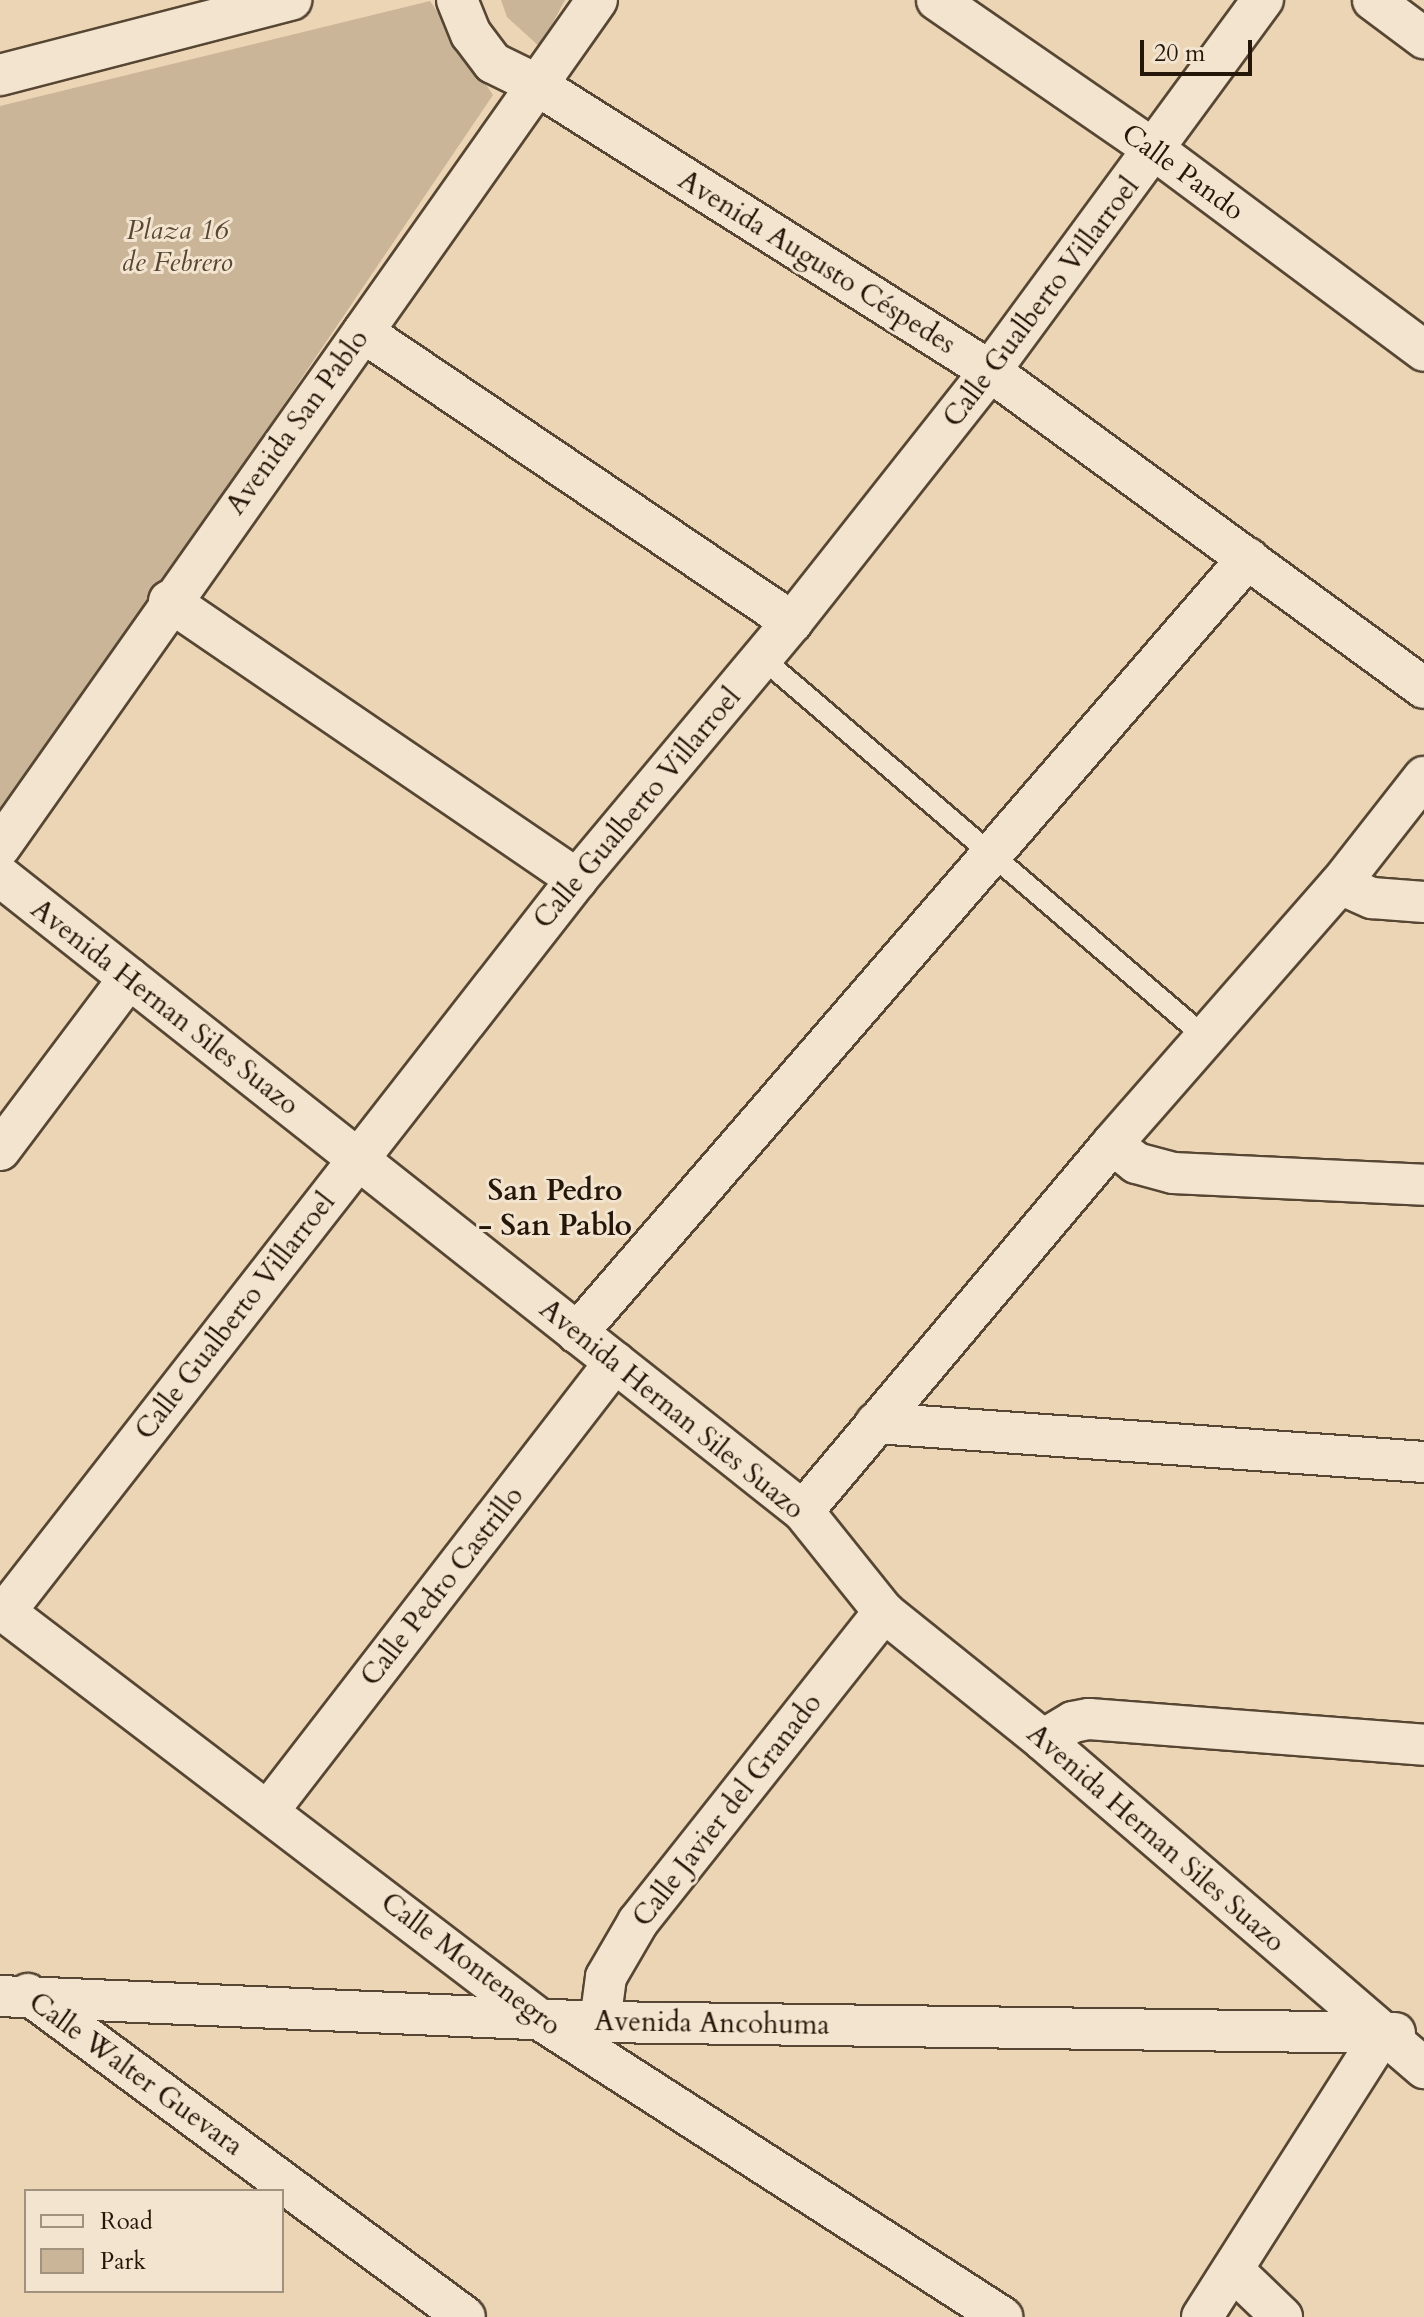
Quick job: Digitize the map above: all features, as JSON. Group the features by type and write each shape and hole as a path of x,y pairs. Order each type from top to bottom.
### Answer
{"street":[{"path":"0,75 291,0"},
{"name":"Avenida Augusto Céspedes","path":"457,0 471,34 493,63 534,83 990,371 1424,688"},
{"name":"Avenida San Pablo","path":"0,847 169,601 363,332 534,83 597,0"},
{"name":"Calle Pando","path":"937,0 1156,151 1424,351"},
{"name":"Calle Gualberto Villarroel","path":"3,1610 577,879 792,622 990,371 1156,151 1263,0"},
{"path":"1386,4 1424,38"},
{"path":"363,332 792,622"},
{"path":"577,1333 1248,558"},
{"path":"169,601 577,879"},
{"path":"803,1511 1112,1144 1340,884 1424,777"},
{"name":"Avenida Hernan Siles Suazo","path":"0,876 803,1511 884,1612 1043,1740 1424,2068"},
{"path":"1340,884 1372,898 1424,902"},
{"path":"0,1150 129,978"},
{"path":"1112,1144 1136,1163 1173,1173 1424,1185"},
{"name":"Calle Pedro Castrillo","path":"269,1810 615,1362"},
{"path":"876,1423 1424,1462"},
{"name":"Calle Montenegro","path":"3,1610 539,2019 1002,2317"},
{"name":"Calle Javier del Granado","path":"600,2022 606,1977 638,1922 884,1612"},
{"path":"1043,1740 1064,1725 1089,1719 1424,1745"},
{"name":"Calle Walter Guevara","path":"0,1973 16,1996 465,2317"},
{"name":"Avenida Ancohuma","path":"16,1996 600,2022 1424,2034"},
{"path":"1202,2317 1383,2033"},
{"path":"1233,2270 1282,2317"}],"lane":[{"path":"762,658 1205,1037"}],"green space":[{"path":"501,0 565,0 540,47 507,17"},
{"name":"Plaza 16 de Febrero","path":"430,1 493,95 0,824 0,106"}],"district":[{"name":"San Pedro - San Pablo","path":"555,1208"}]}
